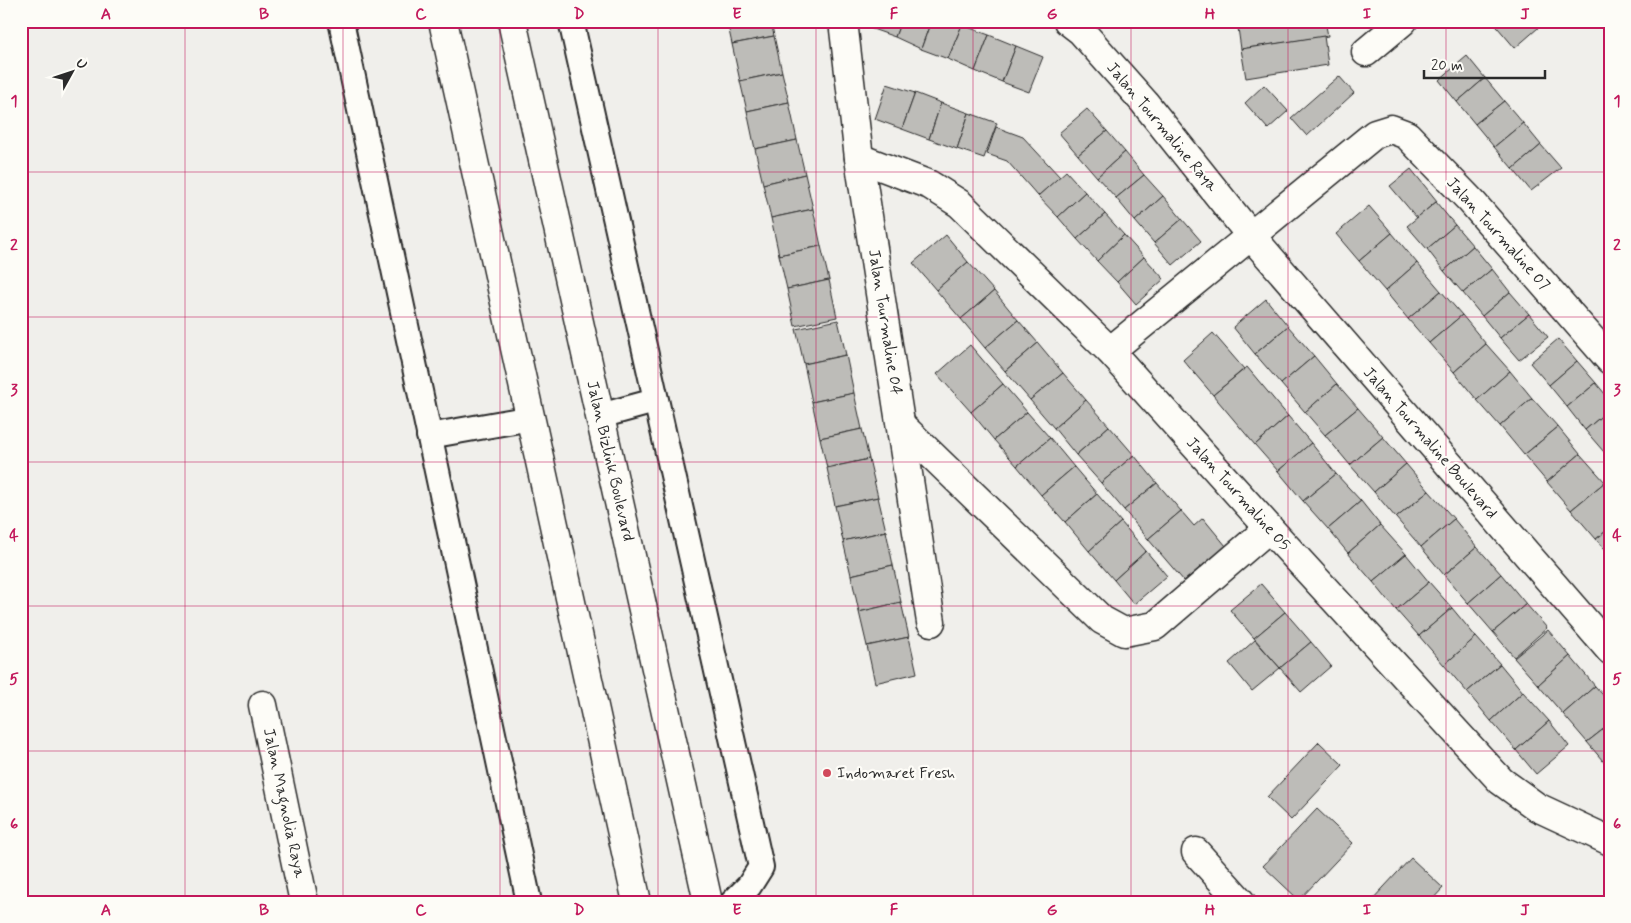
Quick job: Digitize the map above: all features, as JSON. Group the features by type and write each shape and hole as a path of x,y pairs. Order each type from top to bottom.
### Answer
{"street":[{"path":"443,21 638,902"},
{"name":"Jalan Bizlink Boulevard","path":"512,21 708,902"},
{"name":"Jalan Tourmaline 04","path":"843,21 859,158 931,622"},
{"name":"Jalan Tourmaline Raya","path":"1068,21 1081,31 1144,102 1251,236"},
{"path":"1366,52 1404,21"},
{"name":"Jalan Tourmaline 07","path":"1251,236 1375,134 1391,129 1407,135 1471,202 1610,360"},
{"name":"Jalan Tourmaline 05","path":"859,158 930,185 960,204 1110,351 1501,781 1537,807 1610,841"},
{"path":"1110,351 1251,236"},
{"name":"Jalan Tourmaline Boulevard","path":"1251,236 1610,650"},
{"path":"901,425 1102,620 1124,632 1155,626 1269,528"},
{"name":"Jalan Magnolia Raya","path":"263,705 304,902"},
{"path":"1196,852 1241,902"}],"lane":[{"path":"341,21 428,436 529,902"},
{"path":"571,21 761,867 749,886 733,902"},
{"path":"600,416 655,401"},
{"path":"428,436 531,418"}],"building":[{"path":"727,21 771,21 774,36 732,44"},
{"path":"870,21 901,21 895,37 867,27"},
{"path":"901,21 931,21 921,49 895,37"},
{"path":"931,21 953,21 962,25 948,59 921,49"},
{"path":"1237,21 1325,21 1328,36 1241,49"},
{"path":"1492,21 1546,21 1515,48"},
{"path":"962,25 989,35 975,71 948,59"},
{"path":"989,35 1016,46 1002,82 975,71"},
{"path":"774,36 782,72 740,81 732,44"},
{"path":"1324,36 1328,65 1246,78 1241,49"},
{"path":"1016,46 1043,57 1029,92 1002,82"},
{"path":"1467,56 1485,78 1457,102 1439,80"},
{"path":"782,72 789,102 747,111 740,81"},
{"path":"1339,76 1354,93 1307,136 1291,118"},
{"path":"1485,78 1504,101 1475,124 1457,102"},
{"path":"887,84 915,93 902,129 875,119"},
{"path":"1264,85 1288,111 1268,129 1245,103"},
{"path":"915,93 941,103 929,139 902,129"},
{"path":"1504,101 1523,123 1494,147 1475,124"},
{"path":"789,102 797,140 755,149 747,111"},
{"path":"941,103 969,113 957,149 929,139"},
{"path":"1087,109 1107,131 1078,155 1059,133"},
{"path":"969,113 997,123 984,158 957,149"},
{"path":"1523,123 1541,145 1513,169 1494,147"},
{"path":"996,127 1023,137 1060,177 1038,196 1007,161 987,154"},
{"path":"1107,131 1125,152 1097,177 1078,155"},
{"path":"797,140 805,174 763,184 755,149"},
{"path":"1541,145 1561,168 1531,191 1513,169"},
{"path":"1125,152 1144,175 1116,198 1097,177"},
{"path":"1411,169 1437,201 1417,218 1390,186"},
{"path":"1066,171 1085,192 1058,217 1038,196"},
{"path":"805,174 813,209 771,218 763,184"},
{"path":"1144,175 1163,196 1135,221 1116,198"},
{"path":"1085,192 1105,214 1077,239 1058,217"},
{"path":"1163,196 1182,219 1154,243 1135,221"},
{"path":"1436,202 1455,225 1427,249 1407,226"},
{"path":"1369,206 1392,233 1359,261 1336,234"},
{"path":"813,209 821,246 779,255 771,218"},
{"path":"1105,214 1124,235 1097,261 1077,239"},
{"path":"1182,219 1201,241 1173,265 1154,243"},
{"path":"1455,225 1473,246 1444,271 1427,249"},
{"path":"1392,233 1417,263 1385,291 1359,261"},
{"path":"946,235 968,262 936,290 913,263"},
{"path":"1124,235 1144,257 1117,282 1097,261"},
{"path":"821,246 829,280 787,289 779,255"},
{"path":"1473,246 1492,269 1463,293 1444,271"},
{"path":"1144,257 1164,279 1136,304 1117,282"},
{"path":"968,262 994,291 961,319 936,290"},
{"path":"1417,263 1441,291 1408,319 1385,291"},
{"path":"1492,269 1510,292 1482,316 1463,293"},
{"path":"829,280 837,317 795,326 787,289"},
{"path":"994,291 1018,320 985,348 961,319"},
{"path":"1441,291 1462,315 1429,343 1408,319"},
{"path":"1510,292 1529,314 1500,338 1482,316"},
{"path":"1266,299 1288,326 1255,354 1233,327"},
{"path":"1529,314 1548,337 1519,360 1500,338"},
{"path":"1462,315 1486,344 1454,372 1429,343"},
{"path":"838,320 846,355 804,364 796,329"},
{"path":"1018,320 1038,343 1005,371 985,348"},
{"path":"1288,326 1314,356 1281,384 1255,354"},
{"path":"1213,333 1244,369 1213,395 1183,360"},
{"path":"1558,339 1577,361 1549,385 1530,363"},
{"path":"1038,343 1063,373 1030,400 1005,371"},
{"path":"1486,344 1510,371 1477,400 1454,372"},
{"path":"970,345 1003,384 971,412 937,374"},
{"path":"846,355 854,393 812,402 804,364"},
{"path":"1314,356 1337,384 1305,412 1281,384"},
{"path":"1577,361 1596,383 1567,407 1549,385"},
{"path":"1247,367 1288,416 1255,445 1213,395"},
{"path":"1510,371 1532,398 1500,426 1477,400"},
{"path":"1063,373 1086,400 1054,428 1030,400"},
{"path":"1596,383 1610,400 1610,409 1585,430 1567,407"},
{"path":"1003,384 1027,412 994,440 971,412"},
{"path":"1337,384 1358,408 1325,435 1305,412"},
{"path":"854,393 862,429 820,438 812,402"},
{"path":"1532,398 1558,427 1524,455 1500,426"},
{"path":"1086,400 1109,426 1076,455 1054,428"},
{"path":"1358,408 1383,437 1350,465 1325,435"},
{"path":"1610,409 1610,448 1604,452 1585,430"},
{"path":"1027,412 1050,438 1017,466 994,440"},
{"path":"1288,416 1311,443 1278,471 1255,445"},
{"path":"1109,426 1134,455 1101,483 1076,455"},
{"path":"1558,427 1580,454 1547,482 1524,455"},
{"path":"862,429 869,459 827,468 820,438"},
{"path":"1383,437 1406,464 1374,492 1350,465"},
{"path":"1050,438 1074,467 1041,495 1017,466"},
{"path":"1311,443 1336,474 1303,501 1278,471"},
{"path":"1580,454 1605,482 1571,510 1547,482"},
{"path":"1134,455 1157,483 1124,510 1101,483"},
{"path":"869,459 878,497 835,506 827,468"},
{"path":"1406,464 1429,491 1396,518 1374,492"},
{"path":"1074,467 1097,494 1065,522 1041,495"},
{"path":"1336,474 1361,501 1328,529 1303,501"},
{"path":"1605,482 1610,488 1610,528 1596,539 1571,510"},
{"path":"1157,483 1181,511 1148,539 1124,510"},
{"path":"1429,491 1454,519 1421,547 1396,518"},
{"path":"1097,494 1121,522 1089,551 1065,522"},
{"path":"878,497 886,531 843,541 835,506"},
{"path":"1361,501 1380,525 1348,553 1328,529"},
{"path":"1181,511 1194,526 1203,518 1226,546 1184,581 1148,539"},
{"path":"1454,519 1477,547 1444,575 1421,547"},
{"path":"1121,522 1146,551 1114,580 1089,551"},
{"path":"1380,525 1406,554 1373,582 1348,553"},
{"path":"1610,528 1610,555 1596,539"},
{"path":"886,531 893,565 851,575 843,541"},
{"path":"1477,547 1501,574 1468,603 1444,575"},
{"path":"1146,551 1167,576 1134,604 1114,580"},
{"path":"1406,554 1429,582 1396,610 1373,582"},
{"path":"893,565 901,602 859,612 851,575"},
{"path":"1501,574 1526,604 1493,632 1468,603"},
{"path":"1429,582 1452,608 1419,636 1396,610"},
{"path":"1261,584 1285,612 1254,638 1230,610"},
{"path":"901,602 909,637 867,646 859,612"},
{"path":"1526,604 1547,628 1514,657 1493,632"},
{"path":"1452,608 1476,637 1444,665 1419,636"},
{"path":"1285,612 1311,642 1280,668 1254,638"},
{"path":"1548,630 1570,656 1538,685 1514,658"},
{"path":"909,637 917,673 875,683 867,646"},
{"path":"1476,637 1500,664 1467,692 1444,665"},
{"path":"1255,640 1280,668 1252,691 1229,663"},
{"path":"1311,642 1331,666 1301,692 1280,668"},
{"path":"1570,656 1595,686 1563,714 1538,685"},
{"path":"1500,664 1523,692 1491,721 1467,692"},
{"path":"1595,686 1610,703 1610,724 1587,742 1563,714"},
{"path":"1523,692 1549,721 1516,750 1491,721"},
{"path":"1549,721 1569,746 1536,774 1516,750"},
{"path":"1610,724 1610,765 1608,767 1587,742"},
{"path":"1319,742 1343,765 1291,820 1267,797"},
{"path":"1317,809 1353,843 1299,900 1263,866"},
{"path":"1411,858 1443,888 1430,902 1370,902"}],"place":[{"name":"Indomaret Fresh","path":"827,773"}]}
